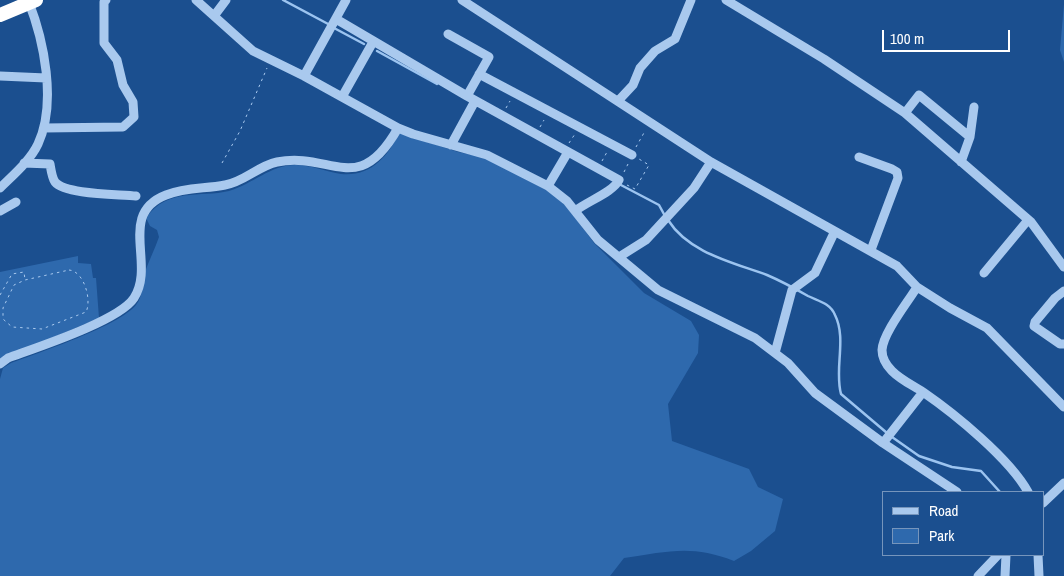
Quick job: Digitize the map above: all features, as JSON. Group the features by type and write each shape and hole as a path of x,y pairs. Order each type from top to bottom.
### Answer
{"highway":[{"path":"0,15 31,1"}],"street":[{"path":"44,128 123,127 134,117 133,102 123,85 117,60 104,43 104,2 106,0"},
{"path":"196,0 253,51 304,76 398,128 487,155 548,186 566,201 598,240 658,290 755,338 788,363 814,393 887,437 956,491"},
{"path":"214,16 226,0"},
{"path":"304,76 346,0"},
{"path":"462,0 711,162 834,233 870,250 897,266 917,287 987,328 1064,407"},
{"path":"618,101 633,85 640,68 655,52 675,39 691,0"},
{"path":"726,0 824,59 905,113 1028,220 1064,267"},
{"path":"0,188 24,163 37,145 44,128 46,78 43,52 31,1"},
{"path":"333,24 373,42 471,100 535,134 566,154 598,168 618,183 575,211"},
{"path":"448,34 489,57 479,74 471,100 451,145"},
{"path":"342,98 373,42"},
{"path":"479,74 632,155"},
{"path":"0,76 46,78"},
{"path":"905,113 919,95 970,137"},
{"path":"961,162 970,137 974,106"},
{"path":"0,364 8,358 86,328 119,312 133,300 139,288 141,269 140,225 143,212 155,200 173,192 194,187 226,185 250,176 275,162 294,160 340,169 350,168 373,161 382,152 398,128"},
{"path":"548,186 566,154"},
{"path":"859,157 892,169 897,172 898,178 870,250"},
{"path":"619,256 646,240 694,188 711,162"},
{"path":"24,163 50,164 54,181 60,186 81,191 136,196"},
{"path":"0,211 16,202"},
{"path":"984,273 1028,220"},
{"path":"775,353 796,288 815,273 834,233"},
{"path":"917,287 885,339 882,350 883,358 890,369 902,380 923,392 957,418 1010,466 1027,491"},
{"path":"1064,291 1055,298 1034,322 1034,326 1060,344 1064,344"},
{"path":"887,437 923,392"},
{"path":"1044,502 1064,484"},
{"path":"978,576 997,556"},
{"path":"1005,576 1006,556"},
{"path":"1038,556 1039,576"}],"path":[{"path":"222,163 240,131 270,60"},
{"path":"502,116 514,92"},
{"path":"535,134 549,111"},
{"path":"632,155 649,165 635,189 618,183 632,155 650,122"},
{"path":"566,154 579,127"},
{"path":"598,168 611,144"},
{"path":"73,270 81,276 89,302 88,308 83,314 42,329 8,326 3,318 3,308 14,285 25,280 73,270"},
{"path":"0,294 12,274 24,272 25,280"}],"green space":[{"path":"1064,4 1064,62 1060,50"},
{"path":"399,133 458,152 487,158 551,192 568,208 594,243 644,293 691,321 699,335 698,353 668,404 672,441 749,469 758,487 783,499 775,531 751,551 734,561 692,551 666,552 624,558 610,576 0,576 0,379 3,368 11,363 58,346 113,322 136,305 139,301 145,272 159,237 157,230 150,226 146,218 164,202 185,196 229,191 270,171 287,166 307,166 341,174 361,172 377,164 395,142"},
{"path":"78,256 78,263 91,264 93,278 96,278 99,318 0,360 0,272"}],"waterway":[{"path":"283,0 330,25"},
{"path":"334,28 364,44"},
{"path":"377,51 437,84"},
{"path":"619,184 659,205 665,216"},
{"path":"668,220 687,241 699,248 726,261 772,277 830,308 835,315 840,334 839,384 841,394 887,433"},
{"path":"892,437 919,456 952,467 981,471 999,491"}]}
